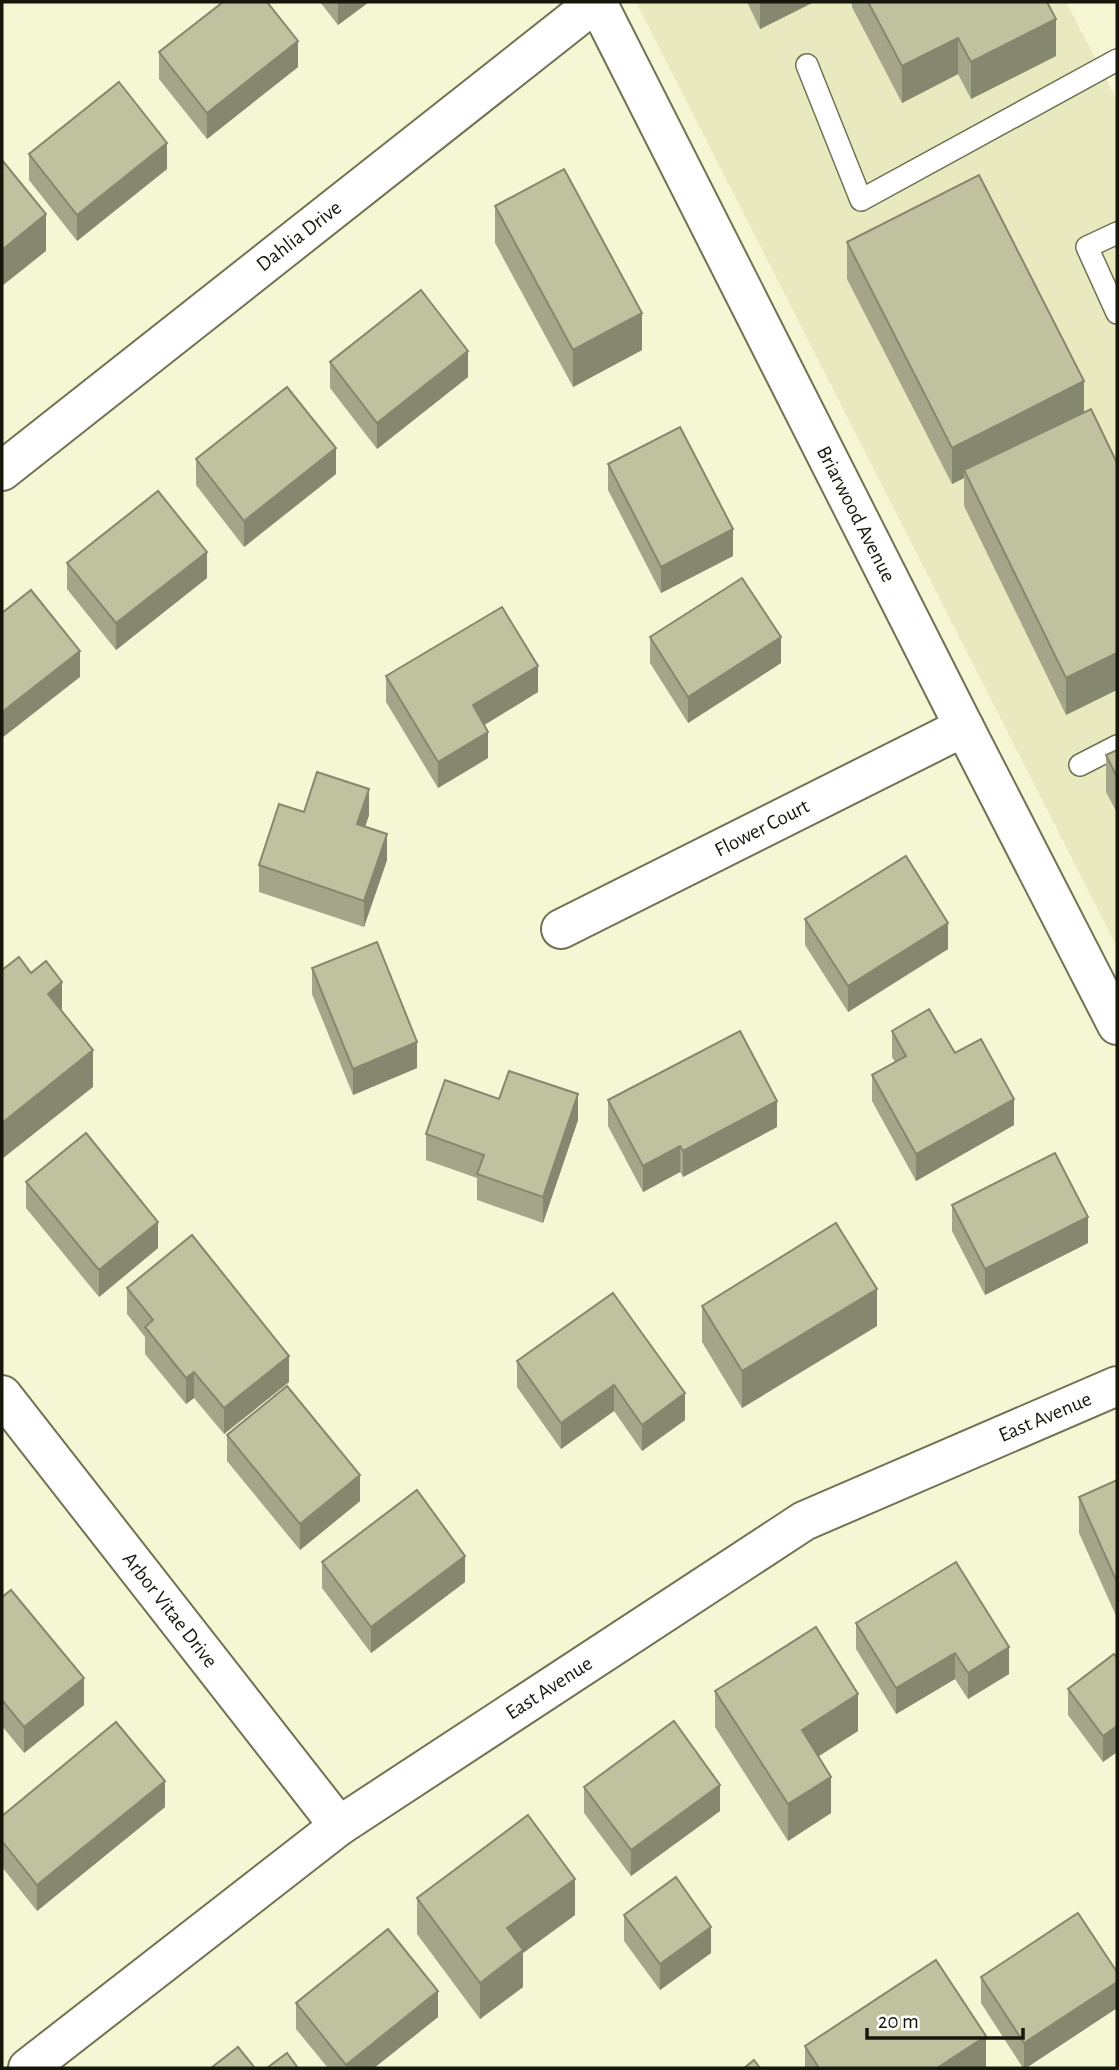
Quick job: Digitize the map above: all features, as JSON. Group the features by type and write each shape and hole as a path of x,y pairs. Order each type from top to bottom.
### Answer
{"street":[{"name":"Dahlia Drive","path":"2,471 597,2"},
{"name":"Briarwood Avenue","path":"597,2 1117,1025"},
{"name":"Flower Court","path":"561,929 964,727"},
{"name":"East Avenue","path":"28,2068 338,1826 804,1521 1117,1386"},
{"name":"Arbor Vitae Drive","path":"2,1395 338,1826"}],"lane":[{"path":"807,65 861,200 1117,60"},
{"path":"1117,233 1087,247 1117,313"},
{"path":"1080,765 1117,746"}],"shaded area":[{"path":"636,2 1066,2 1117,100 1117,947"}],"building":[{"path":"223,2 267,2 298,41 207,113 159,52"},
{"path":"868,2 1047,2 1056,19 971,62 958,38 902,66"},
{"path":"119,82 167,143 77,215 29,154"},
{"path":"2,160 46,214 2,250"},
{"path":"564,169 642,313 573,350 495,206"},
{"path":"979,175 1084,381 952,448 847,242"},
{"path":"421,290 468,351 377,423 330,362"},
{"path":"287,387 336,448 244,521 196,459"},
{"path":"1091,409 1117,463 1117,653 1066,678 964,470"},
{"path":"680,427 733,529 661,567 608,464"},
{"path":"158,491 207,552 116,623 67,563"},
{"path":"742,578 781,637 688,697 650,637"},
{"path":"31,590 80,651 2,712 2,613"},
{"path":"502,607 538,666 473,705 488,732 438,762 386,676"},
{"path":"1117,750 1117,777 1106,755"},
{"path":"317,772 369,789 357,824 387,834 364,901 259,865 279,804 304,812"},
{"path":"906,856 948,923 848,986 805,919"},
{"path":"377,942 417,1042 353,1069 312,968"},
{"path":"19,957 31,973 46,961 62,982 48,994 93,1050 2,1123 2,970"},
{"path":"929,1009 955,1053 981,1039 1014,1099 916,1154 872,1075 906,1056 892,1031"},
{"path":"740,1031 777,1101 683,1151 680,1146 643,1166 608,1100"},
{"path":"509,1071 578,1094 543,1197 477,1174 484,1155 426,1134 445,1080 499,1099"},
{"path":"86,1133 158,1222 99,1270 26,1182"},
{"path":"1055,1153 1088,1217 985,1269 952,1205"},
{"path":"836,1223 877,1289 742,1371 702,1306"},
{"path":"192,1235 289,1356 224,1408 194,1372 186,1378 145,1327 153,1320 127,1288"},
{"path":"613,1293 685,1393 642,1425 614,1385 561,1423 517,1361"},
{"path":"287,1386 360,1475 300,1524 227,1435"},
{"path":"1117,1480 1117,1582 1079,1497"},
{"path":"417,1490 465,1556 371,1627 322,1562"},
{"path":"956,1562 1009,1647 968,1673 955,1653 896,1688 856,1623"},
{"path":"11,1590 84,1678 24,1727 2,1700 2,1597"},
{"path":"816,1627 858,1694 802,1730 831,1777 788,1804 715,1691"},
{"path":"1114,1654 1117,1658 1117,1726 1103,1736 1068,1689"},
{"path":"674,1721 720,1785 631,1850 584,1787"},
{"path":"116,1722 165,1781 37,1885 2,1841 2,1816"},
{"path":"528,1815 575,1879 507,1928 523,1950 480,1983 417,1898"},
{"path":"676,1877 711,1927 660,1964 624,1915"},
{"path":"1078,1913 1117,1972 1117,1982 1024,2043 981,1977"},
{"path":"388,1929 438,1991 346,2065 296,2003"},
{"path":"936,1960 986,2036 937,2068 819,2068 805,2046"},
{"path":"238,2047 255,2068 211,2068"},
{"path":"287,2053 298,2068 267,2068"},
{"path":"754,2060 760,2068 744,2068"}]}
